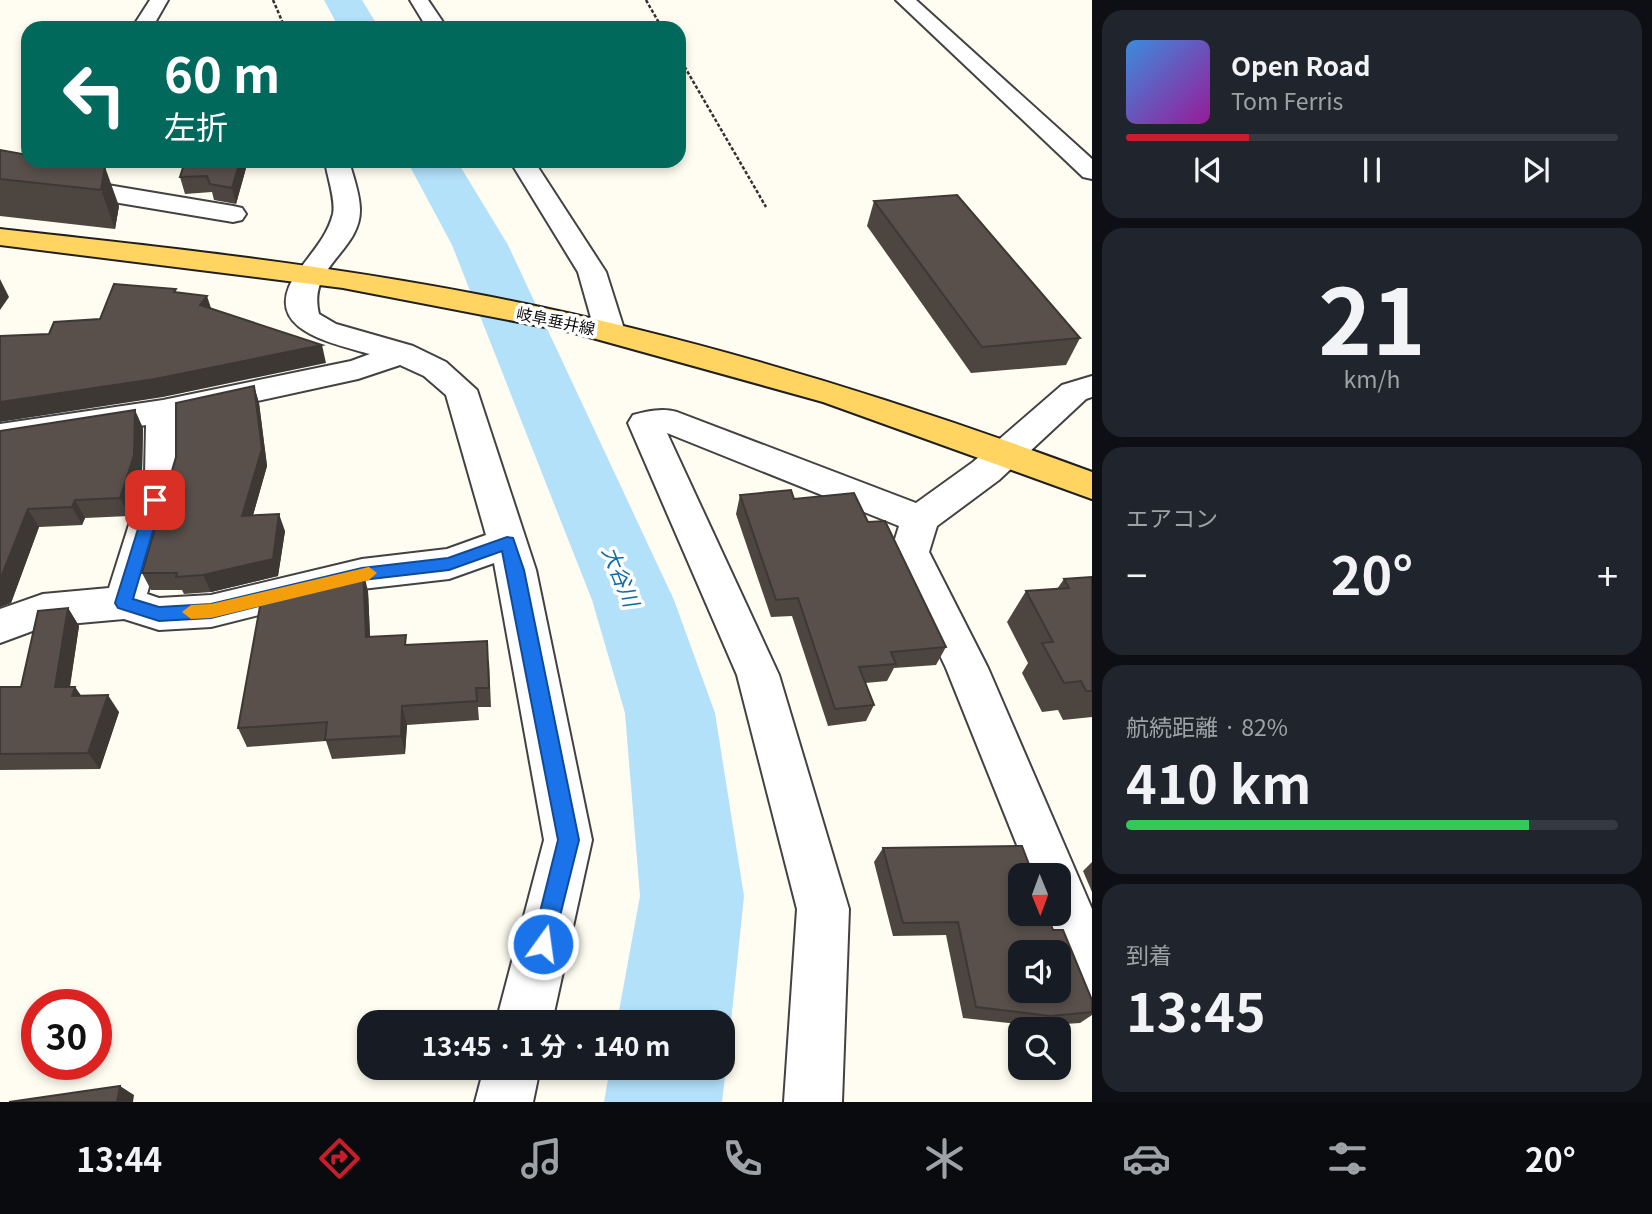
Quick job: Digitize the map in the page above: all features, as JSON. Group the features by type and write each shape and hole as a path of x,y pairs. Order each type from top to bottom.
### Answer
{"main road":[{"name":"岐阜垂井線","path":"0,237 309,275 392,288 596,329 766,373 1008,453 1092,486"}],"street":[{"path":"146,21 159,0"},
{"path":"419,0 432,21"},
{"path":"905,0 1092,172"},
{"path":"338,168 347,211 339,236 309,275 300,296 304,318 325,331 402,353 435,369 461,390 516,570 569,840 527,1010"},
{"path":"526,168 592,272 596,329"},
{"path":"0,175 54,172 233,214"},
{"path":"0,436 163,411 358,369 402,353"},
{"path":"1049,863 967,668 910,552 919,519 1008,453 1074,392 1092,386"},
{"path":"124,603 163,474 163,411"},
{"path":"813,1102 823,909 758,676 645,422 665,420 919,519"},
{"path":"0,626 43,610 124,603 159,614 211,611 362,574 449,564 507,542"},
{"path":"1071,922 1092,980"},
{"path":"504,1102 509,1080"}],"path":[{"path":"273,0 282,21"},
{"path":"646,0 658,21"},
{"path":"686,69 766,206"}],"building":[{"path":"0,150 21,154 21,168 105,168 101,190 0,179"},
{"path":"183,168 238,168 232,188 210,184 207,176 180,177"},
{"path":"957,195 1080,338 982,347 874,201"},
{"path":"114,284 176,289 174,292 207,296 200,305 322,345 155,379 0,402 0,336 49,334 54,322 100,319"},
{"path":"254,386 262,449 242,516 279,514 273,559 203,575 176,577 177,573 142,573 176,457 176,403"},
{"path":"135,410 134,455 120,498 75,500 72,507 28,509 0,580 0,431"},
{"path":"791,490 794,499 854,493 868,522 885,521 946,647 891,652 896,664 859,667 874,705 835,709 798,598 776,600 740,495"},
{"path":"363,570 366,637 406,635 405,645 487,641 489,688 476,688 477,701 402,706 401,736 325,740 327,722 238,728 262,595"},
{"path":"1092,577 1092,691 1086,691 1081,681 1064,683 1042,643 1053,642 1026,591 1069,588 1064,579"},
{"path":"68,608 55,687 75,687 72,696 108,695 88,753 0,754 0,687 21,687 38,611"},
{"path":"1022,846 1028,863 1008,863 1008,926 1052,926 1053,930 1063,930 1067,940 1008,940 1008,1003 1071,1003 1071,949 1092,1000 1092,1012 1050,1016 976,1007 958,922 903,923 883,848"},
{"path":"120,1086 117,1102 9,1102"}],"waterway":[{"name":"大谷川","path":"343,0 355,21"},
{"name":"大谷川","path":"436,168 480,245 633,600 670,713 692,896 676,1010"},
{"name":"大谷川","path":"663,1102 666,1080"}],"slow traffic":[{"path":"191,612 211,611 369,573"}],"route":[{"path":"155,500 124,603 159,614 211,611 362,574 449,564 507,542 516,570 569,840 543,944"}]}
